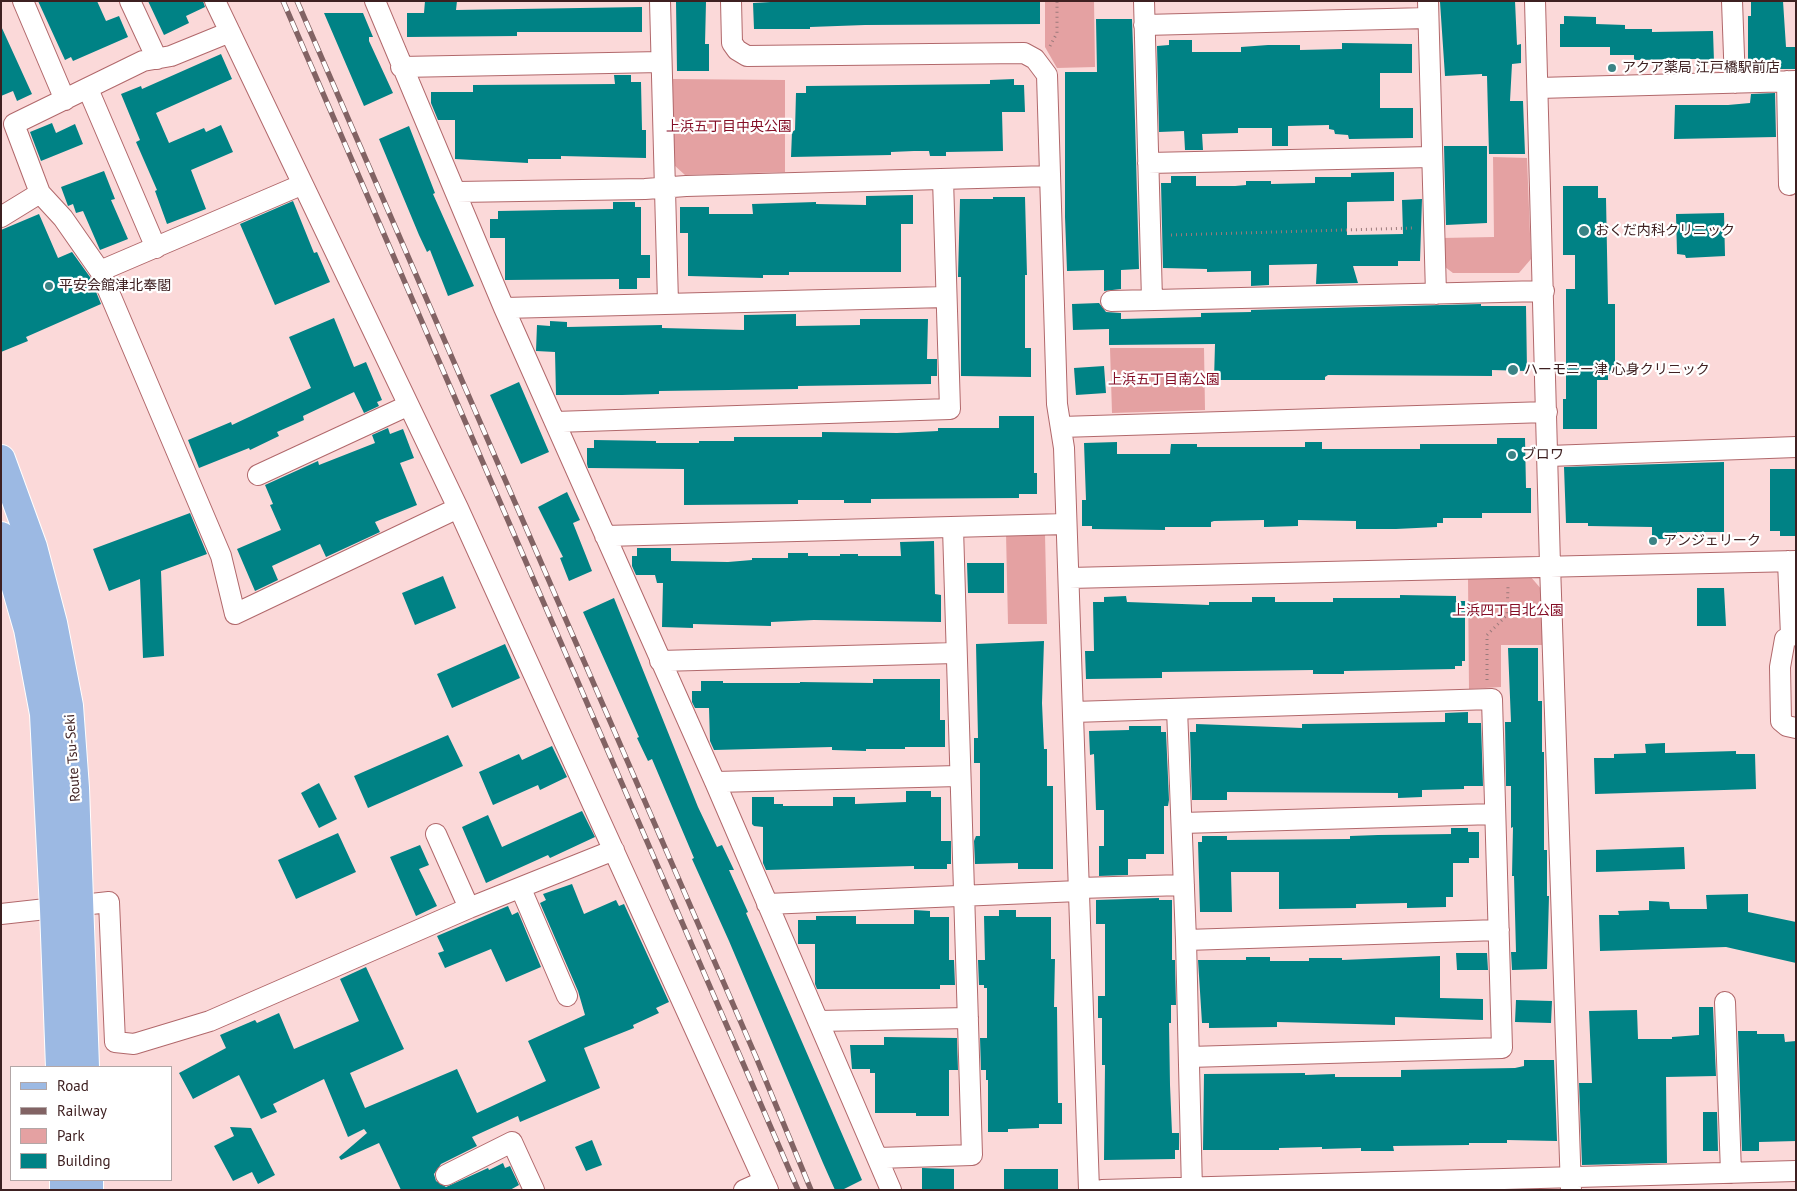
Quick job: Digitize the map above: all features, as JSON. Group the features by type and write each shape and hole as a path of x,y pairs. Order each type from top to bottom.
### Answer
{"main road":[{"name":"Route Tsu-Seki","path":"1,459 33,547 53,623 69,706 75,788 67,907 60,1066"},
{"name":"Route Tsu-Seki","path":"1,536 28,629 44,714 85,1066"}],"street":[{"path":"23,1 66,100"},
{"path":"130,1 157,59"},
{"path":"215,1 301,184 458,508 766,1185 744,1190"},
{"path":"375,1 401,67 457,192 504,308 715,782 878,1158 890,1190"},
{"path":"660,1 668,303"},
{"path":"731,1 732,43 736,50 747,56 1024,53 1037,60 1047,75 1057,404 1064,448 1069,578 1089,1190"},
{"path":"1144,1 1152,300"},
{"path":"1535,1 1550,565 1571,1184"},
{"path":"1732,1 1735,83"},
{"path":"1144,25 1428,10 1436,294"},
{"path":"230,32 172,56 143,62 14,124 40,193 63,218 100,271 221,556 235,614 458,508"},
{"path":"401,67 661,62"},
{"path":"1538,88 1791,81 1789,185"},
{"path":"88,89 156,248"},
{"path":"1148,163 1432,157"},
{"path":"457,192 1050,176"},
{"path":"555,422 950,409 943,179"},
{"path":"100,271 301,184"},
{"path":"1,217 40,193"},
{"path":"1110,301 1544,291"},
{"path":"504,308 946,297"},
{"path":"258,475 408,406"},
{"path":"1061,427 1547,412"},
{"path":"1548,456 1796,447"},
{"path":"605,536 1066,524"},
{"path":"878,1158 972,1155 955,653 953,528"},
{"path":"1069,578 1550,565 1792,561 1791,636 1786,639 1780,667 1781,721 1787,726 1796,728"},
{"path":"660,661 955,653"},
{"path":"1073,712 1492,699 1502,1048 1189,1056"},
{"path":"1177,709 1186,940 1192,1189"},
{"path":"715,782 959,776"},
{"path":"1182,822 1494,814"},
{"path":"436,834 469,908"},
{"path":"1,914 109,902 115,1042 134,1044 210,1021 469,908 521,889 614,850"},
{"path":"767,904 1184,885"},
{"path":"521,889 567,996"},
{"path":"1186,940 1499,930"},
{"path":"1725,1002 1731,1173"},
{"path":"818,1021 968,1018"},
{"path":"446,1175 512,1142 534,1190"},
{"path":"1102,1190 1571,1184 1731,1173 1796,1171"}],"path":[{"path":"1037,60 1054,42 1057,1"},
{"path":"1150,236 1434,228"},
{"path":"1488,699 1487,636 1507,615 1508,566"}],"green space":[{"path":"1045,1 1094,1 1095,67 1057,68 1045,47"},
{"name":"上浜五丁目中央公園","path":"672,79 785,80 785,172 685,175 674,165"},
{"path":"1493,157 1527,158 1531,259 1519,273 1453,273 1441,264 1441,238 1494,237"},
{"name":"上浜五丁目南公園","path":"1110,348 1204,348 1205,410 1112,413"},
{"path":"1006,533 1045,534 1047,624 1008,624"},
{"name":"上浜四丁目北公園","path":"1530,576 1542,590 1543,645 1501,645 1501,687 1469,689 1468,578"}],"building":[{"path":"38,1 97,1 106,21 119,16 128,37 73,61 71,57 65,60"},
{"path":"148,1 203,1 205,7 186,16 189,23 164,35"},
{"path":"425,1 457,1 456,10 642,7 642,32 517,32 517,36 407,37 407,13 424,13"},
{"path":"788,1 1040,1 1040,24 865,25 810,27 810,29 754,29 753,3"},
{"path":"1515,1 1517,45 1521,44 1521,63 1512,64 1510,101 1523,101 1525,154 1489,154 1487,76 1482,76 1482,74 1445,76 1440,2"},
{"path":"1751,1 1783,1 1786,47 1796,47 1796,69 1748,69 1748,16 1751,16"},
{"path":"676,2 706,2 705,44 709,44 709,71 677,71"},
{"path":"324,13 363,13 373,37 369,37 369,41 393,93 364,106"},
{"path":"1564,16 1596,17 1596,24 1625,25 1625,29 1652,29 1652,32 1713,31 1714,62 1696,63 1696,59 1634,60 1634,55 1610,55 1610,47 1560,47 1560,24 1564,24"},
{"path":"1096,19 1132,19 1133,47 1139,269 1121,270 1121,289 1104,291 1104,270 1067,271 1065,217 1065,72 1097,72"},
{"path":"1,26 32,94 17,101 13,91 1,96"},
{"path":"1169,40 1192,40 1192,52 1241,52 1241,47 1268,45 1300,45 1300,50 1342,49 1342,43 1412,44 1412,73 1380,73 1380,108 1413,108 1413,138 1349,139 1348,135 1335,134 1334,130 1329,129 1329,125 1288,126 1288,146 1272,146 1272,128 1238,128 1238,133 1202,134 1203,150 1185,150 1184,131 1159,132 1157,46 1169,45"},
{"path":"221,54 232,79 156,113 169,143 204,128 206,132 221,125 233,152 191,170 206,209 167,224 155,191 157,190 136,142 140,140 121,94 141,86 142,89"},
{"path":"614,75 631,75 631,82 641,82 642,130 646,130 646,158 561,156 561,159 528,159 528,163 455,159 455,120 438,120 431,103 431,92 473,92 473,85 615,84"},
{"path":"1014,79 1014,85 1024,85 1025,112 1002,112 1003,151 946,152 946,156 930,156 929,151 914,151 891,152 891,155 791,157 792,132 795,130 796,93 806,93 806,86 990,84 990,80"},
{"path":"1775,93 1776,137 1674,139 1675,105 1750,103 1751,94"},
{"path":"52,123 56,133 75,124 83,144 41,161 30,132"},
{"path":"409,126 435,193 433,194 474,286 448,296 430,250 427,252 419,235 379,139"},
{"path":"1444,146 1487,146 1487,223 1446,225"},
{"path":"104,171 115,199 111,200 128,239 100,250 83,211 76,213 73,204 68,206 61,187"},
{"path":"1394,172 1394,201 1347,202 1347,235 1403,234 1402,200 1422,199 1420,261 1398,261 1398,266 1353,266 1358,283 1316,284 1317,264 1269,265 1269,285 1251,286 1251,271 1207,272 1207,269 1163,268 1161,183 1171,183 1171,176 1196,176 1196,186 1235,186 1246,185 1246,181 1271,181 1271,184 1315,183 1315,177 1351,177 1351,173"},
{"path":"1563,186 1598,186 1598,198 1606,198 1608,304 1615,304 1615,374 1608,374 1608,380 1597,380 1597,429 1563,429 1563,399 1566,399 1566,289 1575,289 1575,255 1563,255"},
{"path":"913,195 913,224 901,224 901,272 789,272 789,275 763,275 763,278 688,276 688,233 680,233 680,207 709,207 709,214 753,214 752,204 816,202 816,204 866,205 866,196"},
{"path":"993,197 1025,197 1027,275 1025,275 1025,348 1031,348 1031,377 961,376 961,277 958,277 960,199 993,199"},
{"path":"293,201 314,253 317,252 330,282 275,305 240,224"},
{"path":"613,202 635,202 635,207 641,207 641,255 650,255 650,278 637,278 637,289 619,289 619,279 505,280 505,238 490,238 490,219 498,219 498,211 613,209"},
{"path":"1724,213 1725,256 1686,258 1685,255 1677,254 1676,214"},
{"name":"平安会館津北奉閣","path":"39,214 58,258 72,252 90,277 101,304 26,337 28,341 1,352 1,230"},
{"path":"1099,303 1106,312 1121,313 1121,319 1201,317 1201,313 1251,312 1251,310 1481,304 1481,306 1526,306 1527,371 1492,370 1492,376 1328,375 1325,377 1325,380 1214,380 1215,344 1109,345 1109,329 1073,330 1072,304"},
{"path":"796,314 796,326 860,325 860,319 928,319 927,359 937,359 937,376 931,376 931,384 798,386 798,389 659,391 659,394 556,395 555,352 536,351 537,325 550,326 550,321 567,322 567,327 662,325 662,328 744,330 744,315"},
{"path":"334,318 354,367 366,362 382,400 377,402 379,406 364,413 354,392 303,416 304,420 277,432 279,436 250,450 249,448 199,468 188,440 231,422 232,425 311,388 289,337"},
{"path":"1104,366 1106,393 1076,395 1074,368"},
{"path":"519,382 549,452 521,464 490,395"},
{"path":"999,416 1034,416 1034,473 1037,473 1037,494 1019,494 1019,498 871,499 871,503 844,503 844,500 798,500 798,504 684,505 684,469 588,468 587,464 587,448 594,448 594,440 699,443 699,441 734,441 734,437 822,437 822,432 897,433 938,431 938,428 999,428"},
{"path":"388,428 390,434 403,429 414,458 400,463 417,505 375,522 380,532 326,557 320,544 272,566 278,580 255,591 237,549 281,530 270,505 273,504 265,485 318,461 319,465 375,443 372,435"},
{"path":"1497,438 1525,438 1526,488 1531,488 1531,513 1482,513 1482,518 1443,518 1443,523 1437,523 1437,527 1396,529 1356,529 1356,521 1298,520 1298,526 1264,527 1264,520 1214,521 1211,522 1211,527 1165,527 1165,530 1092,529 1092,526 1082,526 1082,500 1086,500 1084,443 1117,442 1117,454 1170,454 1171,444 1197,444 1197,447 1305,447 1305,442 1322,442 1322,449 1420,449 1420,444 1497,444"},
{"path":"1724,462 1724,532 1677,532 1677,539 1652,539 1652,527 1588,526 1588,523 1566,523 1564,467"},
{"path":"1770,469 1796,469 1796,536 1780,536 1780,531 1770,531"},
{"path":"567,492 580,520 573,523 592,571 569,581 560,558 563,557 538,507"},
{"path":"190,513 207,554 161,571 164,656 143,658 140,579 109,591 93,549"},
{"path":"934,541 935,594 941,595 941,622 814,620 771,622 771,626 693,624 693,628 662,627 663,583 657,583 655,575 636,575 632,566 632,556 637,556 637,548 671,548 671,561 728,562 752,560 752,558 788,558 788,553 808,553 808,556 858,554 858,556 901,556 900,542"},
{"path":"967,563 1004,563 1004,593 968,593"},
{"path":"443,576 456,608 415,625 402,593"},
{"path":"1697,588 1724,588 1726,626 1697,626"},
{"path":"1400,595 1456,596 1456,601 1465,601 1465,661 1462,661 1462,666 1455,666 1455,669 1344,671 1344,674 1313,674 1313,670 1162,672 1162,678 1086,679 1085,651 1094,651 1093,602 1104,602 1104,597 1126,596 1127,602 1209,605 1209,602 1252,602 1252,597 1275,597 1275,602 1333,602 1333,598 1400,598"},
{"path":"614,598 698,807 717,847 722,845 734,870 729,870 748,912 746,913 862,1180 842,1190 835,1190 692,859 694,858 652,759 648,761 637,738 639,737 583,612"},
{"path":"1044,641 1042,703 1044,749 1047,749 1047,786 1053,786 1053,869 1018,869 1018,863 975,864 974,841 976,836 980,836 980,763 974,763 974,738 978,738 976,644"},
{"path":"505,644 520,678 452,708 437,674"},
{"path":"1508,648 1538,648 1538,701 1542,701 1542,752 1544,752 1544,850 1547,850 1547,896 1549,896 1547,969 1512,970 1511,952 1516,952 1514,876 1512,876 1513,827 1511,828 1511,786 1506,786 1505,722 1511,722"},
{"path":"873,679 940,679 940,720 945,720 945,747 905,747 905,749 866,749 866,751 832,750 832,747 714,750 710,741 709,708 695,708 692,702 692,691 701,691 701,681 723,681 723,683 873,683"},
{"path":"1468,712 1468,723 1481,723 1483,786 1464,786 1464,789 1422,790 1422,797 1398,798 1398,793 1227,792 1227,800 1192,800 1190,732 1196,732 1196,724 1302,728 1302,724 1445,722 1445,713"},
{"path":"1129,726 1161,726 1161,732 1166,732 1169,800 1168,806 1164,806 1164,854 1146,854 1146,859 1128,859 1128,875 1099,876 1099,846 1104,846 1104,810 1096,810 1094,754 1090,755 1089,731 1129,730"},
{"path":"448,735 463,766 368,808 354,776"},
{"path":"1665,743 1665,753 1736,751 1736,754 1755,754 1756,789 1595,794 1594,758 1614,758 1614,754 1646,753 1645,744"},
{"path":"552,746 567,777 540,790 538,785 493,805 479,772 519,754 522,760"},
{"path":"319,783 337,819 319,828 301,793"},
{"path":"906,791 931,791 931,797 941,797 941,841 951,841 951,864 947,864 947,869 914,869 914,866 766,870 763,863 763,827 752,824 752,797 774,797 774,804 783,804 783,806 833,806 833,797 855,797 855,804 906,802"},
{"path":"582,811 595,837 550,858 548,855 486,883 462,827 488,815 502,847"},
{"path":"1451,828 1468,828 1468,832 1479,832 1479,858 1469,858 1469,863 1453,863 1453,897 1446,897 1446,907 1407,908 1407,903 1356,904 1356,908 1279,909 1279,872 1231,872 1232,912 1200,912 1198,842 1202,842 1202,836 1227,836 1227,840 1350,839 1350,836 1451,834"},
{"path":"338,833 356,872 296,899 278,860"},
{"path":"420,845 429,865 419,869 437,906 416,916 390,857"},
{"path":"1684,847 1685,869 1596,872 1596,850"},
{"path":"572,884 584,914 616,900 619,906 624,904 669,1002 656,1008 659,1013 633,1025 634,1028 584,1048 600,1088 520,1122 518,1116 472,1137 477,1146 441,1164 434,1174 436,1181 446,1187 503,1163 505,1168 510,1166 519,1185 510,1190 401,1190 379,1143 341,1160 339,1157 367,1133 364,1129 348,1137 324,1079 273,1104 277,1112 261,1119 239,1075 193,1099 179,1073 226,1048 220,1035 255,1020 257,1023 279,1013 294,1049 359,1021 340,979 366,967 404,1049 350,1073 365,1108 457,1069 477,1113 546,1081 528,1041 585,1015 578,991 540,903 546,900 543,894"},
{"path":"1748,894 1748,912 1796,922 1796,963 1726,947 1600,951 1599,915 1619,915 1618,911 1649,910 1649,901 1669,902 1670,909 1707,909 1706,895"},
{"path":"1159,898 1159,900 1172,900 1172,960 1175,960 1176,1005 1171,1005 1171,1023 1169,1023 1170,1085 1172,1133 1179,1133 1179,1150 1175,1150 1175,1159 1104,1160 1105,1065 1102,1065 1102,1018 1098,1018 1098,996 1105,996 1105,924 1096,924 1096,900"},
{"path":"508,906 512,915 518,912 541,967 506,982 491,949 445,968 438,953 444,951 437,936"},
{"path":"914,910 930,911 930,917 949,917 949,960 954,960 955,985 940,985 940,989 817,989 815,984 815,944 798,944 798,920 816,920 816,916 856,916 856,924 914,924"},
{"path":"999,910 1016,910 1016,917 1051,917 1051,959 1055,959 1054,1007 1057,1007 1058,1103 1062,1103 1062,1124 1039,1124 1039,1128 1008,1129 1008,1132 988,1132 988,1080 986,1080 986,1070 981,1070 980,1038 987,1038 987,988 984,988 984,985 979,985 978,960 985,960 984,916 999,916"},
{"path":"1456,953 1487,953 1488,970 1457,970"},
{"path":"1440,956 1440,998 1483,999 1483,1020 1395,1017 1395,1025 1277,1022 1277,1027 1209,1028 1209,1023 1202,1023 1198,960 1246,960 1246,957 1270,957 1270,961 1309,961 1309,958 1342,958 1342,960"},
{"path":"1516,1000 1552,1001 1551,1023 1515,1022"},
{"path":"1699,1007 1713,1007 1716,1076 1666,1077 1667,1163 1582,1165 1579,1083 1592,1083 1589,1011 1637,1010 1638,1039 1672,1039 1672,1037 1699,1035"},
{"path":"1738,1031 1757,1031 1757,1034 1784,1034 1785,1042 1796,1041 1796,1141 1759,1142 1759,1151 1742,1151"},
{"path":"884,1037 957,1038 958,1070 949,1070 949,1116 916,1116 916,1113 875,1113 875,1073 870,1073 870,1069 852,1069 850,1045 884,1045"},
{"path":"1524,1060 1554,1060 1557,1141 1507,1140 1507,1143 1469,1143 1469,1145 1393,1146 1394,1151 1361,1151 1361,1148 1322,1149 1322,1147 1279,1148 1279,1150 1203,1150 1204,1074 1305,1073 1305,1075 1335,1074 1335,1077 1401,1077 1401,1070 1515,1068 1524,1066"},
{"path":"1703,1112 1717,1112 1718,1151 1703,1151"},
{"path":"230,1127 251,1128 275,1175 258,1184 252,1172 233,1181 214,1146 234,1136"},
{"path":"592,1140 602,1165 586,1171 575,1147"},
{"path":"922,1168 954,1169 954,1190 922,1190"},
{"path":"1004,1169 1058,1169 1058,1190 1004,1190"}],"railway":[{"path":"283,1 798,1190"},
{"path":"297,1 756,1057 811,1190"}],"place":[{"name":"アクア薬局 江戸橋駅前店","path":"1612,68"},
{"name":"おくだ内科クリニック","path":"1584,231"},
{"name":"平安会館津北奉閣","path":"49,286"},
{"name":"ハーモニー津 心身クリニック","path":"1513,370"},
{"name":"ブロワ","path":"1512,455"},
{"name":"アンジェリーク","path":"1653,541"}]}
